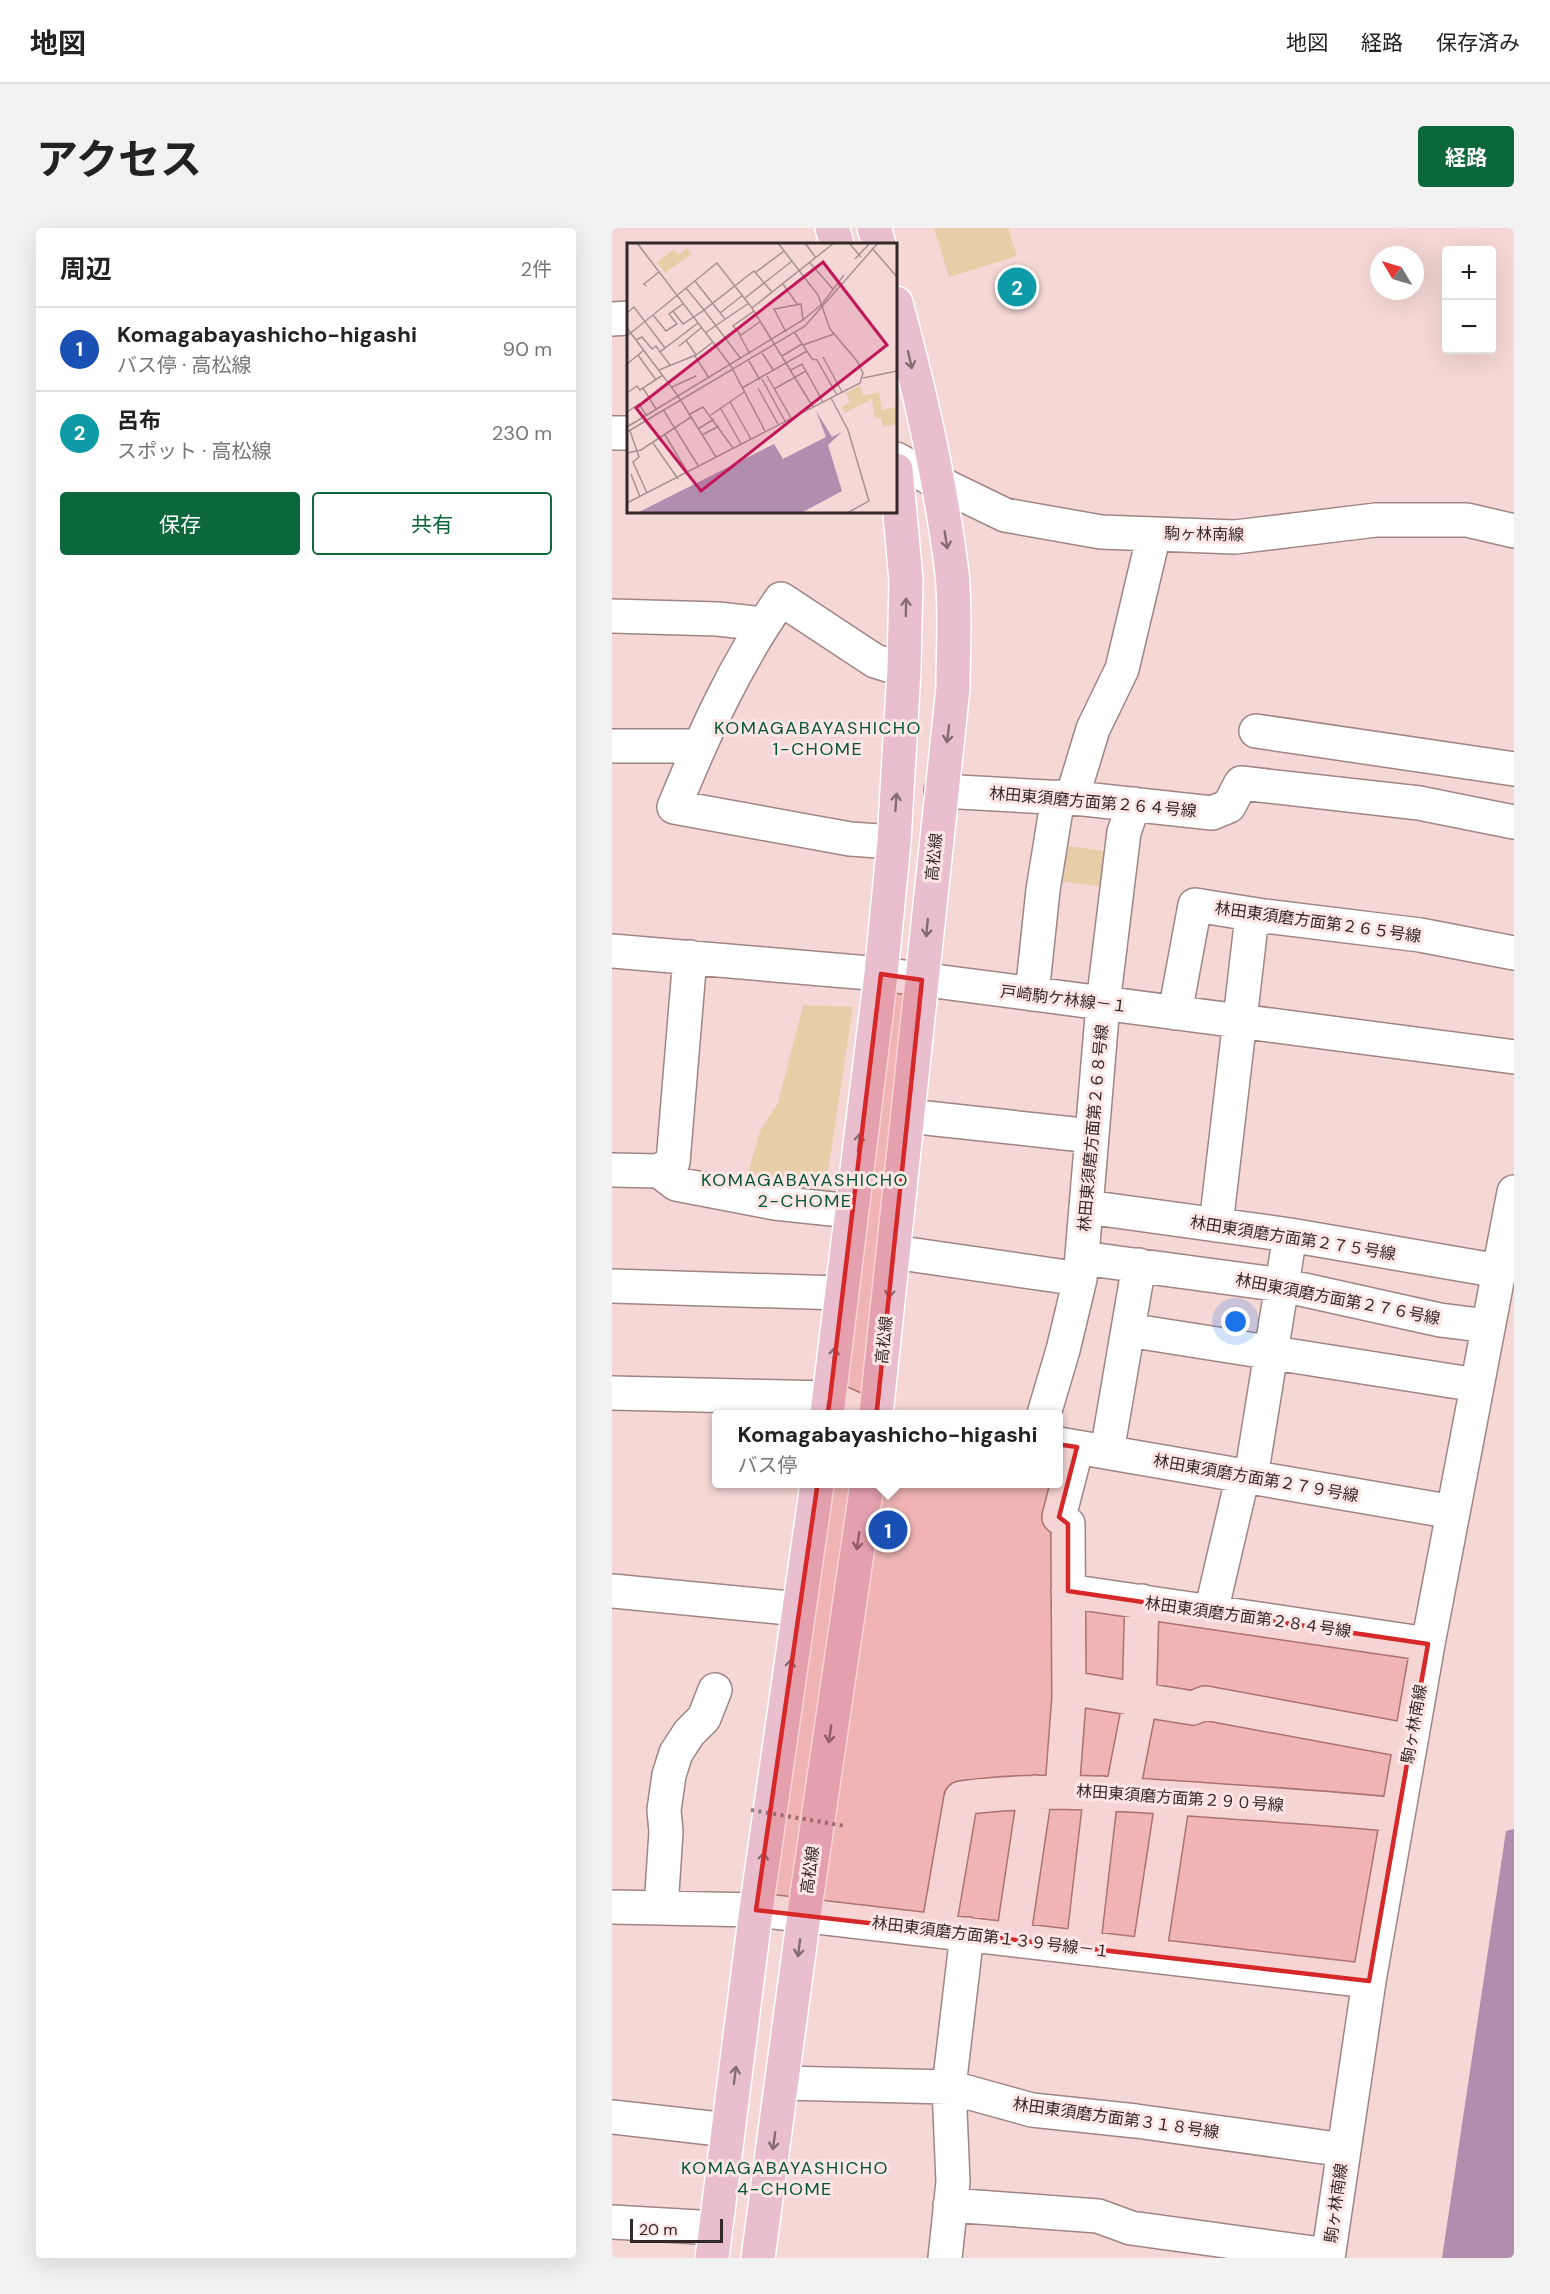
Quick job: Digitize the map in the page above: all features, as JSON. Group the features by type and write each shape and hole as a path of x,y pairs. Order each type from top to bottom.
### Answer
{"main road":[{"path":"832,228 837,243"},
{"path":"874,228 879,243"},
{"name":"高松線","path":"876,1410 953,688 952,576 937,482 897,307"},
{"path":"828,1406 840,1293 881,974 894,842 904,670 906,580 897,481"},
{"path":"714,2243 756,1910 816,1488"},
{"name":"高松線","path":"758,2258 804,1915 866,1488"}],"street":[{"path":"612,319 627,318"},
{"name":"駒ヶ林南線","path":"897,460 937,482 1005,514 1101,532 1235,537 1376,520 1467,520 1514,531"},
{"path":"1032,994 1043,890 1065,798 1093,729 1122,669 1154,534"},
{"path":"894,842 850,839 674,807 699,746 728,685 763,624 781,599 875,661 904,670"},
{"path":"612,616 718,619 763,624"},
{"path":"1256,730 1514,770"},
{"path":"612,746 699,746"},
{"name":"林田東須磨方面第２６４号線","path":"941,791 1065,798 1212,813 1229,806 1240,783 1419,803 1514,822"},
{"name":"林田東須磨方面第２６８号線","path":"1045,1410 1063,1350 1081,1268 1103,1004 1124,832 1134,804"},
{"name":"林田東須磨方面第２６５号線","path":"1175,1013 1195,905 1420,935 1514,953"},
{"path":"1216,1225 1251,925 1264,916"},
{"name":"戸崎駒ケ林線－１","path":"612,951 881,974 1514,1057"},
{"path":"612,1170 659,1171 673,1162 690,957"},
{"path":"908,1116 1092,1137"},
{"path":"659,1171 676,1184 775,1203 851,1210"},
{"name":"駒ヶ林南線","path":"1328,2256 1369,1981 1398,1815 1428,1644 1514,1192"},
{"name":"林田東須磨方面第２７５号線","path":"1087,1207 1290,1235 1499,1271"},
{"path":"1211,1612 1247,1476 1271,1353 1290,1235"},
{"name":"林田東須磨方面第２７６号線","path":"894,1252 1081,1268 1140,1265 1282,1285 1440,1320 1488,1326"},
{"path":"1013,1939 1048,1792 1069,1688 1068,1524 1059,1517 1081,1448 1128,1330 1140,1265"},
{"path":"612,1286 840,1293"},
{"path":"1128,1330 1477,1385"},
{"path":"612,1393 828,1406 847,1410"},
{"name":"林田東須磨方面第２７９号線","path":"1081,1448 1453,1512"},
{"path":"612,1591 799,1609"},
{"name":"林田東須磨方面第２８４号線","path":"1068,1591 1428,1644"},
{"path":"1083,1948 1112,1793 1139,1699 1142,1601"},
{"path":"1069,1688 1193,1708 1205,1703 1411,1741"},
{"path":"661,1908 666,1832 664,1810 669,1775 676,1753 689,1733 704,1718 715,1690"},
{"name":"林田東須磨方面第２９０号線","path":"953,1933 961,1798 1000,1792 1112,1793 1398,1815"},
{"path":"1149,1955 1173,1798"},
{"name":"林田東須磨方面第１３９号線－１","path":"612,1907 756,1910 1369,1981"},
{"path":"945,2258 953,2182 949,2087 953,1933"},
{"name":"林田東須磨方面第３１８号線","path":"782,2083 949,2087 1032,2110 1136,2121 1344,2150"},
{"path":"612,2117 728,2130"},
{"path":"950,2205 1098,2216 1131,2228 1328,2256"},
{"path":"612,2222 714,2243"}],"path":[{"path":"751,1810 845,1826"}],"highlighted area":[{"path":"881,974 922,980 876,1419 1077,1447 1059,1517 1068,1524 1068,1591 1428,1644 1369,1981 756,1910 830,1398"}],"shaded area":[{"path":"934,228 1008,228 1017,256 949,277"},
{"path":"1063,845 1111,852 1106,887 1058,881"},
{"path":"803,1005 853,1007 825,1191 744,1187 760,1131 778,1103"},
{"path":"1514,1829 1514,2258 1442,2258 1506,1831"}],"place":[{"name":"呂布","path":"1017,287"},
{"name":"Komagabayashicho-higashi","path":"888,1530"}],"district":[{"name":"KOMAGABAYASHICHO 1-CHOME","path":"818,738"},
{"name":"KOMAGABAYASHICHO 2-CHOME","path":"805,1190"},
{"name":"KOMAGABAYASHICHO 4-CHOME","path":"785,2178"}]}
